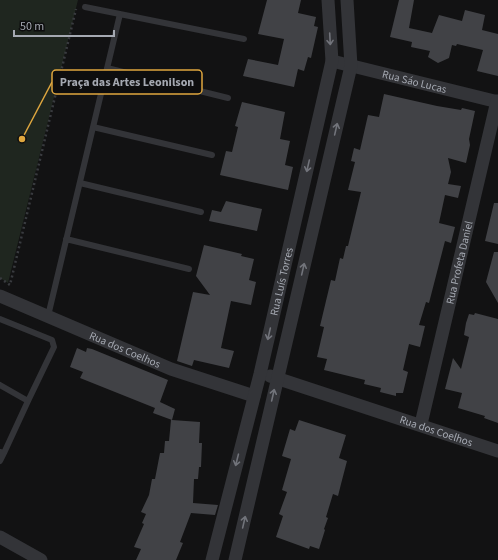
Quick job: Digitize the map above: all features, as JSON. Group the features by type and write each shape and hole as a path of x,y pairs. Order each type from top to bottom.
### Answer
{"street":[{"name":"Rua Luís Torres","path":"212,560 260,374 332,61 328,0"},
{"name":"Rua Luís Torres","path":"235,560 351,66 347,0"},
{"name":"Rua Sáo Lucas","path":"332,61 497,101"},
{"name":"Rua Profeta Daniel","path":"421,424 497,101"},
{"name":"Rua dos Coelhos","path":"0,296 171,369 254,396"},
{"name":"Rua dos Coelhos","path":"260,374 277,378 421,424 498,451"},
{"path":"0,537 41,560"}],"lane":[{"path":"85,7 244,39"},
{"path":"48,316 120,14"},
{"path":"107,68 228,98"},
{"path":"93,127 212,155"},
{"path":"80,183 201,212"},
{"path":"66,239 190,269"},
{"path":"0,320 52,340 54,344 54,347 2,453 0,461"},
{"path":"0,386 28,401"}],"path":[{"path":"0,278 10,285 77,8"}],"shaded area":[{"path":"0,0 78,0 8,283 0,278"}],"building":[{"path":"267,0 301,0 298,13 316,17 314,26 318,27 311,58 308,57 304,71 298,69 294,87 243,76 248,59 278,65 284,39 258,34"},
{"path":"399,0 414,0 409,28 432,33 439,15 462,21 465,10 485,15 482,30 498,34 498,76 477,71 483,50 457,44 456,46 452,45 449,58 438,63 428,57 430,51 411,47 412,42 390,37"},
{"path":"384,94 437,106 461,110 462,108 475,111 466,163 448,158 451,172 448,184 461,186 458,198 445,195 439,223 455,227 451,243 445,241 429,303 426,302 419,325 425,326 420,347 409,344 403,370 408,372 403,393 396,393 396,396 380,392 381,388 364,384 365,380 324,370 327,359 317,357 324,327 320,326 331,280 335,281 340,258 343,259 346,246 348,246 361,192 348,190 355,162 351,161 354,148 360,150 368,115 379,117"},
{"path":"242,102 285,112 280,139 290,141 285,165 293,167 288,190 220,175 226,151 232,152 238,127 235,126"},
{"path":"226,201 262,209 257,231 209,221 212,210 221,212"},
{"path":"494,203 498,203 498,244 485,241"},
{"path":"204,245 242,254 241,256 254,259 249,280 256,282 251,305 231,301 221,348 234,351 229,368 194,360 192,366 177,361 193,292 210,295 196,276"},
{"path":"494,252 498,252 498,303 486,282"},
{"path":"475,313 498,319 498,423 484,418 485,416 458,408 462,393 445,389 453,358 461,369 469,337 464,335 466,323 469,314 474,315"},
{"path":"77,348 86,352 87,348 92,349 168,380 160,402 175,409 172,420 153,413 155,408 80,378 83,372 70,367"},
{"path":"171,420 200,422 199,443 202,443 201,467 199,467 198,479 194,479 193,503 218,505 215,515 191,513 180,542 183,543 176,560 136,560 141,549 134,547 144,524 142,523 146,514 141,512 149,495 152,479 155,479 160,453 164,453 165,441 169,441"},
{"path":"299,420 346,435 339,458 347,461 338,496 333,494 319,549 310,546 309,549 276,537 283,516 279,514 287,492 282,490 291,459 282,456 290,429 295,431"}],"place":[{"name":"Praça das Artes Leonilson","path":"22,139"}]}
